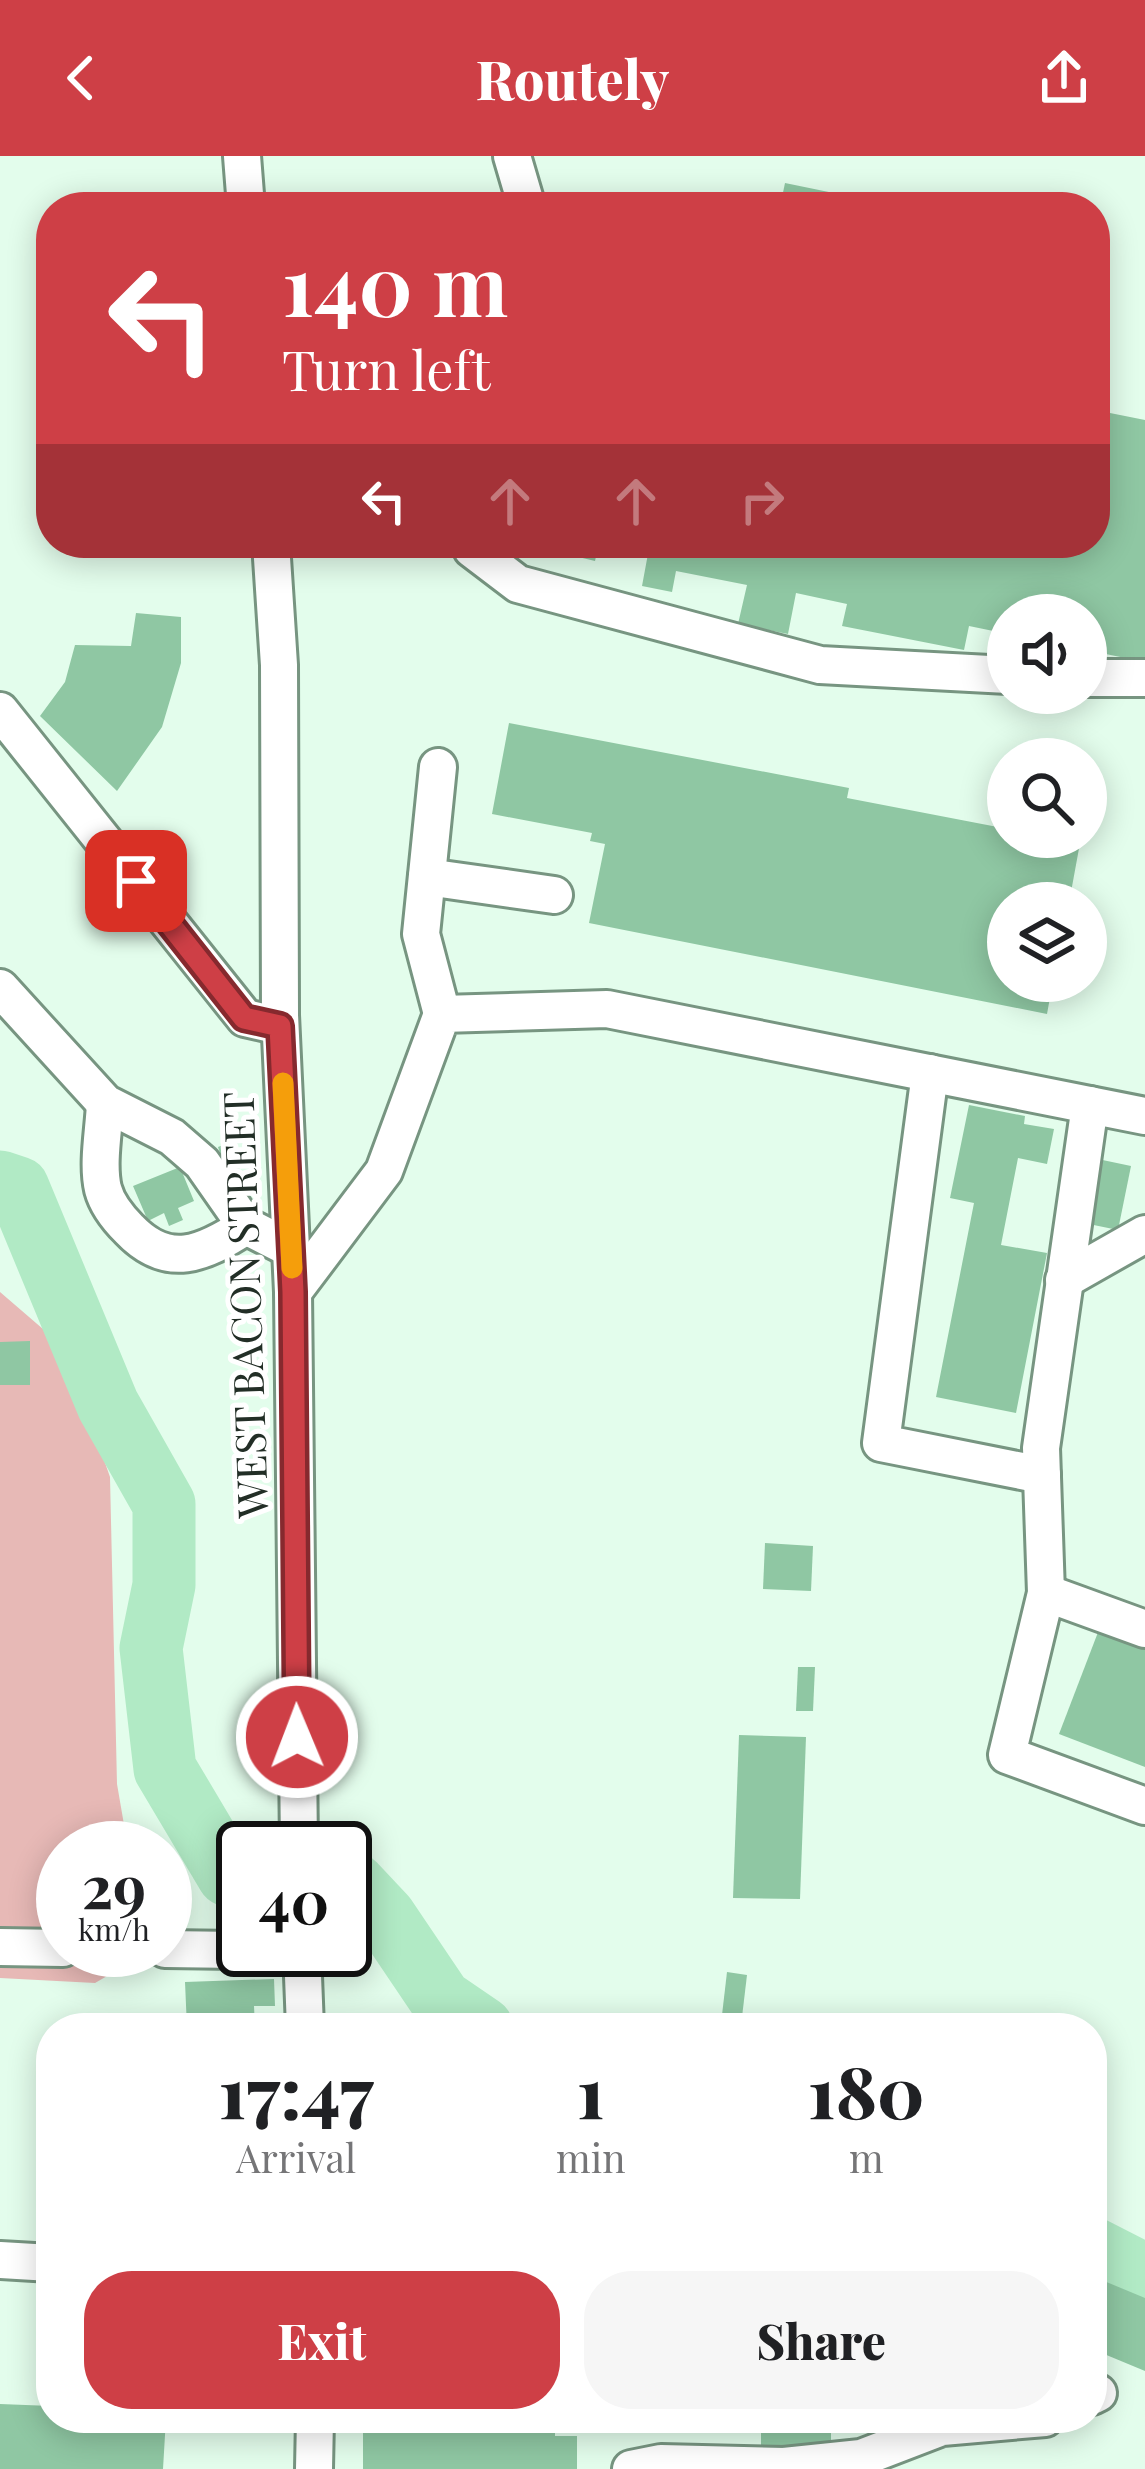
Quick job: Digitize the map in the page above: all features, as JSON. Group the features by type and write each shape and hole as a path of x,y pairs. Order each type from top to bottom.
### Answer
{"street":[{"path":"242,156 245,192"},
{"path":"512,156 523,192"},
{"name":"WEST BACON STREET","path":"272,558 279,665 280,1026 293,1292 299,1821"},
{"path":"484,558 518,584 820,665 987,674"},
{"path":"1107,678 1145,678"},
{"path":"0,711 244,1018 280,1026"},
{"path":"293,1292 384,1171 442,1014 421,934 438,767"},
{"path":"427,877 554,896"},
{"path":"0,988 105,1103 172,1138 202,1163 245,1226 291,1249"},
{"path":"442,1014 607,1009 1145,1116"},
{"path":"930,1073 881,1443 1042,1474"},
{"path":"105,1103 103,1191 117,1216 148,1250 183,1254 212,1249 245,1226"},
{"path":"1090,1105 1042,1474 1046,1593 1007,1755 1145,1806"},
{"path":"1064,1280 1145,1234"},
{"path":"1046,1593 1145,1629"},
{"path":"0,1947 36,1948"},
{"path":"303,1977 304,2013"},
{"path":"0,2260 36,2262"},
{"path":"314,2469 315,2433"},
{"path":"631,2469 661,2463 784,2466 861,2458 926,2433"}],"shaded area":[{"path":"0,1292 65,1348 110,1477 117,1784 123,1821 36,1821 36,1977 105,1977 95,1983 0,1978"}],"building":[{"path":"785,183 829,192 783,192"},
{"path":"1110,413 1145,420 1145,662 1107,654 1107,594 987,594 987,630 969,626 964,650 842,626 847,604 796,593 788,634 738,624 747,585 676,571 672,592 642,586 647,558 1110,558"},
{"path":"136,613 181,617 181,663 162,727 117,791 40,716 65,682 75,645 131,646"},
{"path":"509,723 849,788 847,798 987,825 987,858 1077,858 1073,882 987,882 987,1002 1049,1002 1047,1014 589,923 605,844 590,841 592,833 492,814"},
{"path":"969,1105 1025,1116 1024,1124 1054,1129 1047,1164 1018,1158 1001,1245 1047,1253 1016,1413 936,1397 974,1203 950,1198"},
{"path":"231,1142 241,1174 228,1178 218,1147"},
{"path":"1093,1158 1131,1166 1118,1230 1079,1222"},
{"path":"180,1167 194,1201 178,1208 183,1220 169,1226 164,1213 148,1221 133,1186"},
{"path":"30,1341 30,1385 0,1385 0,1342"},
{"path":"765,1543 813,1546 811,1591 763,1589"},
{"path":"1100,1627 1145,1644 1145,1767 1059,1734"},
{"path":"798,1667 815,1667 813,1711 796,1711"},
{"path":"739,1735 806,1737 800,1899 733,1898"},
{"path":"727,1972 747,1975 742,2013 722,2013"},
{"path":"274,1979 275,2006 254,2006 254,2013 186,2013 185,1982"},
{"path":"1107,2282 1145,2298 1145,2371 1107,2355"},
{"path":"0,2404 36,2405 36,2433 165,2433 163,2469 0,2469"},
{"path":"363,2433 577,2436 577,2469 363,2469"},
{"path":"761,2433 831,2433 831,2447 761,2447"}],"waterway":[{"path":"0,1182 18,1188 108,1405 164,1504 164,1585 151,1648 165,1769 216,1855"},
{"path":"372,1903 441,2000 460,2013"},
{"path":"1107,2256 1145,2275"}],"slow traffic":[{"path":"283,1083 292,1268"}],"route":[{"path":"136,881 244,1018 280,1026 293,1292 297,1737"}]}
